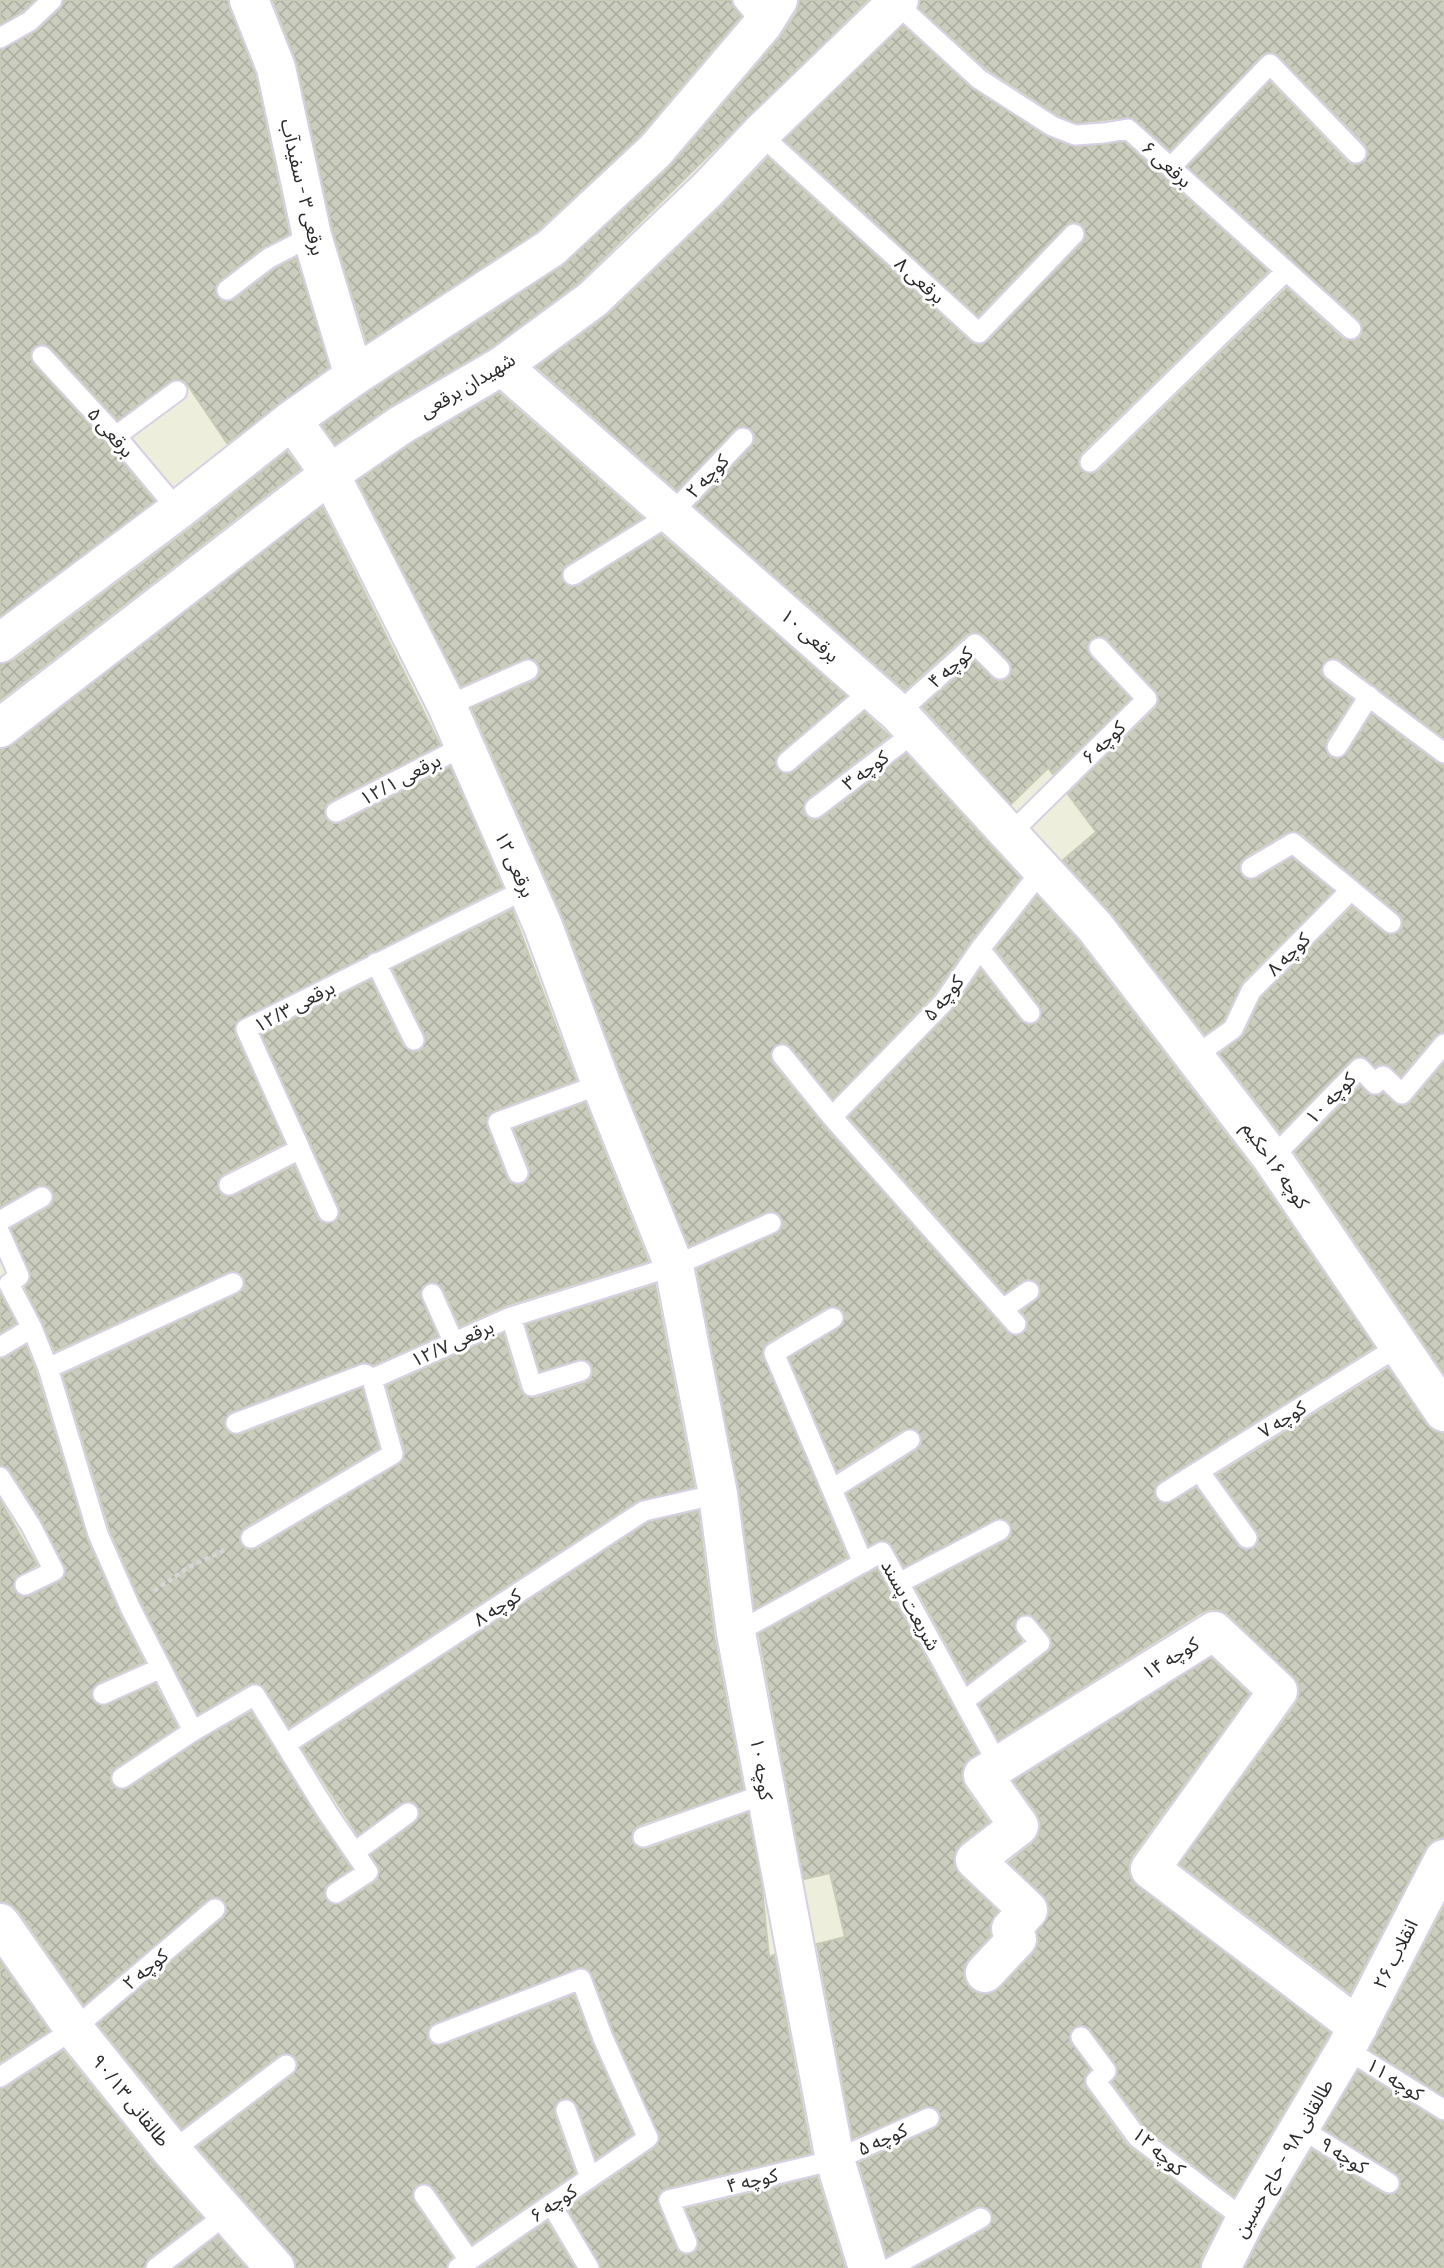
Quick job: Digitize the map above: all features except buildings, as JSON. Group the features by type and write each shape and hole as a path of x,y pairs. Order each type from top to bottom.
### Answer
{"street":[{"name":"برقعی ۳ - سفیدآب","path":"249,0 276,68 312,236 354,376"},
{"name":"شهیدان برقعی","path":"0,728 330,474 401,425 502,366 593,299 897,2"},
{"path":"0,643 178,510 292,420 354,376 551,248 655,151 761,8"},
{"name":"برقعی ۱۰","path":"502,366 895,711 1095,927"},
{"name":"برقعی ۱۲","path":"292,420 330,474 447,706 542,926 601,1084 674,1266"},
{"name":"کوچه ۱۶حکیم","path":"1095,927 1272,1158 1444,1412"},
{"name":"کوچه ۱۰","path":"674,1266 718,1494 736,1633 835,2160 868,2268"},
{"name":"کوچه ۱۴","path":"999,1766 1214,1630 1278,1691 1150,1869 1352,2038"},
{"path":"985,1973 1017,1939 1011,1929 1028,1910 975,1860 1019,1826 983,1775 999,1766"},
{"name":"انقلاب ۲۶","path":"1352,2038 1444,1859"},
{"name":"طالقانی ۹۰/۱۳","path":"0,1923 74,2029 172,2151 275,2268"},
{"name":"طالقانی ۹۸ - حاج حسین","path":"1223,2267 1245,2220 1352,2038"}],"lane":[{"path":"0,38 30,21 52,0"},
{"name":"برقعی ۶","path":"897,2 979,79 1052,126 1075,135 1128,128 1351,329"},
{"path":"1171,167 1270,64 1356,153"},
{"name":"برقعی ۸","path":"760,134 979,333 1074,234"},
{"path":"227,290 269,258 312,236"},
{"path":"1090,462 1286,271"},
{"name":"برقعی ۵","path":"42,356 116,436 178,510"},
{"path":"116,436 177,391"},
{"name":"کوچه ۲","path":"573,575 670,514 743,438"},
{"name":"کوچه ۴","path":"895,711 975,644 1000,669"},
{"name":"کوچه ۶","path":"1010,834 1147,699 1099,648"},
{"path":"447,706 528,670"},
{"path":"1333,670 1444,753"},
{"path":"1336,747 1369,696"},
{"path":"787,762 895,711"},
{"name":"کوچه ۳","path":"815,808 895,711"},
{"name":"برقعی ۱۲/۱","path":"336,812 464,746"},
{"path":"1251,868 1293,843 1391,923"},
{"name":"کوچه ۵","path":"832,1117 943,1003 980,949 1042,870"},
{"name":"برقعی ۱۲/۳","path":"300,1149 246,1028 526,889"},
{"name":"کوچه ۸","path":"1195,1056 1233,1029 1251,991 1351,890"},
{"path":"980,949 1030,1013"},
{"path":"376,963 414,1040"},
{"name":"کوچه ۱۰","path":"1272,1158 1360,1068 1375,1084 1383,1076 1402,1094 1444,1044"},
{"path":"782,1055 832,1117 1016,1324"},
{"path":"518,1173 498,1122 601,1084"},
{"path":"229,1185 300,1149 328,1212"},
{"path":"0,1221 42,1197"},
{"name":"برقعی ۱۲/۷","path":"236,1423 365,1374 372,1379 511,1317 674,1266 771,1223"},
{"path":"0,1234 19,1276 9,1284 32,1328 48,1368 98,1534 130,1607 192,1731"},
{"path":"48,1368 233,1283"},
{"path":"1003,1309 1029,1291"},
{"path":"432,1294 454,1343"},
{"path":"511,1317 532,1386 581,1371"},
{"path":"833,1318 774,1353 863,1563"},
{"path":"0,1347 32,1328"},
{"name":"کوچه ۷","path":"1166,1492 1399,1346"},
{"path":"251,1538 393,1454 372,1379"},
{"path":"832,1489 910,1440"},
{"path":"1199,1471 1247,1538"},
{"path":"0,1477 31,1526 54,1571 24,1585"},
{"name":"کوچه ۸","path":"286,1744 644,1511 718,1494"},
{"path":"899,1583 1000,1530"},
{"name":"شریعت پسند","path":"736,1633 882,1552 999,1766"},
{"path":"964,1701 1040,1643 1026,1626"},
{"path":"103,1694 162,1668"},
{"path":"122,1778 192,1731 255,1695 327,1812 368,1872 336,1893"},
{"path":"643,1837 765,1794"},
{"path":"355,1852 408,1813"},
{"name":"کوچه ۲","path":"74,2029 215,1909"},
{"name":"کوچه ۶","path":"439,2034 581,1979 603,2038 648,2138 464,2264"},
{"path":"0,2077 74,2029"},
{"name":"کوچه ۱۲","path":"1081,2036 1106,2071 1096,2081 1137,2137 1245,2220"},
{"name":"کوچه ۱۱","path":"1352,2038 1444,2109"},
{"path":"172,2151 286,2065"},
{"path":"566,2110 590,2178"},
{"name":"کوچه ۵","path":"835,2160 929,2118"},
{"name":"کوچه ۹","path":"1300,2128 1389,2183"},
{"name":"کوچه ۴","path":"687,2243 669,2200 835,2160"},
{"path":"424,2195 464,2264"},
{"path":"551,2204 589,2268"},
{"path":"156,2268 227,2214"},
{"path":"890,2268 981,2218"}],"path":[{"path":"130,1607 189,1567 251,1538"}]}
